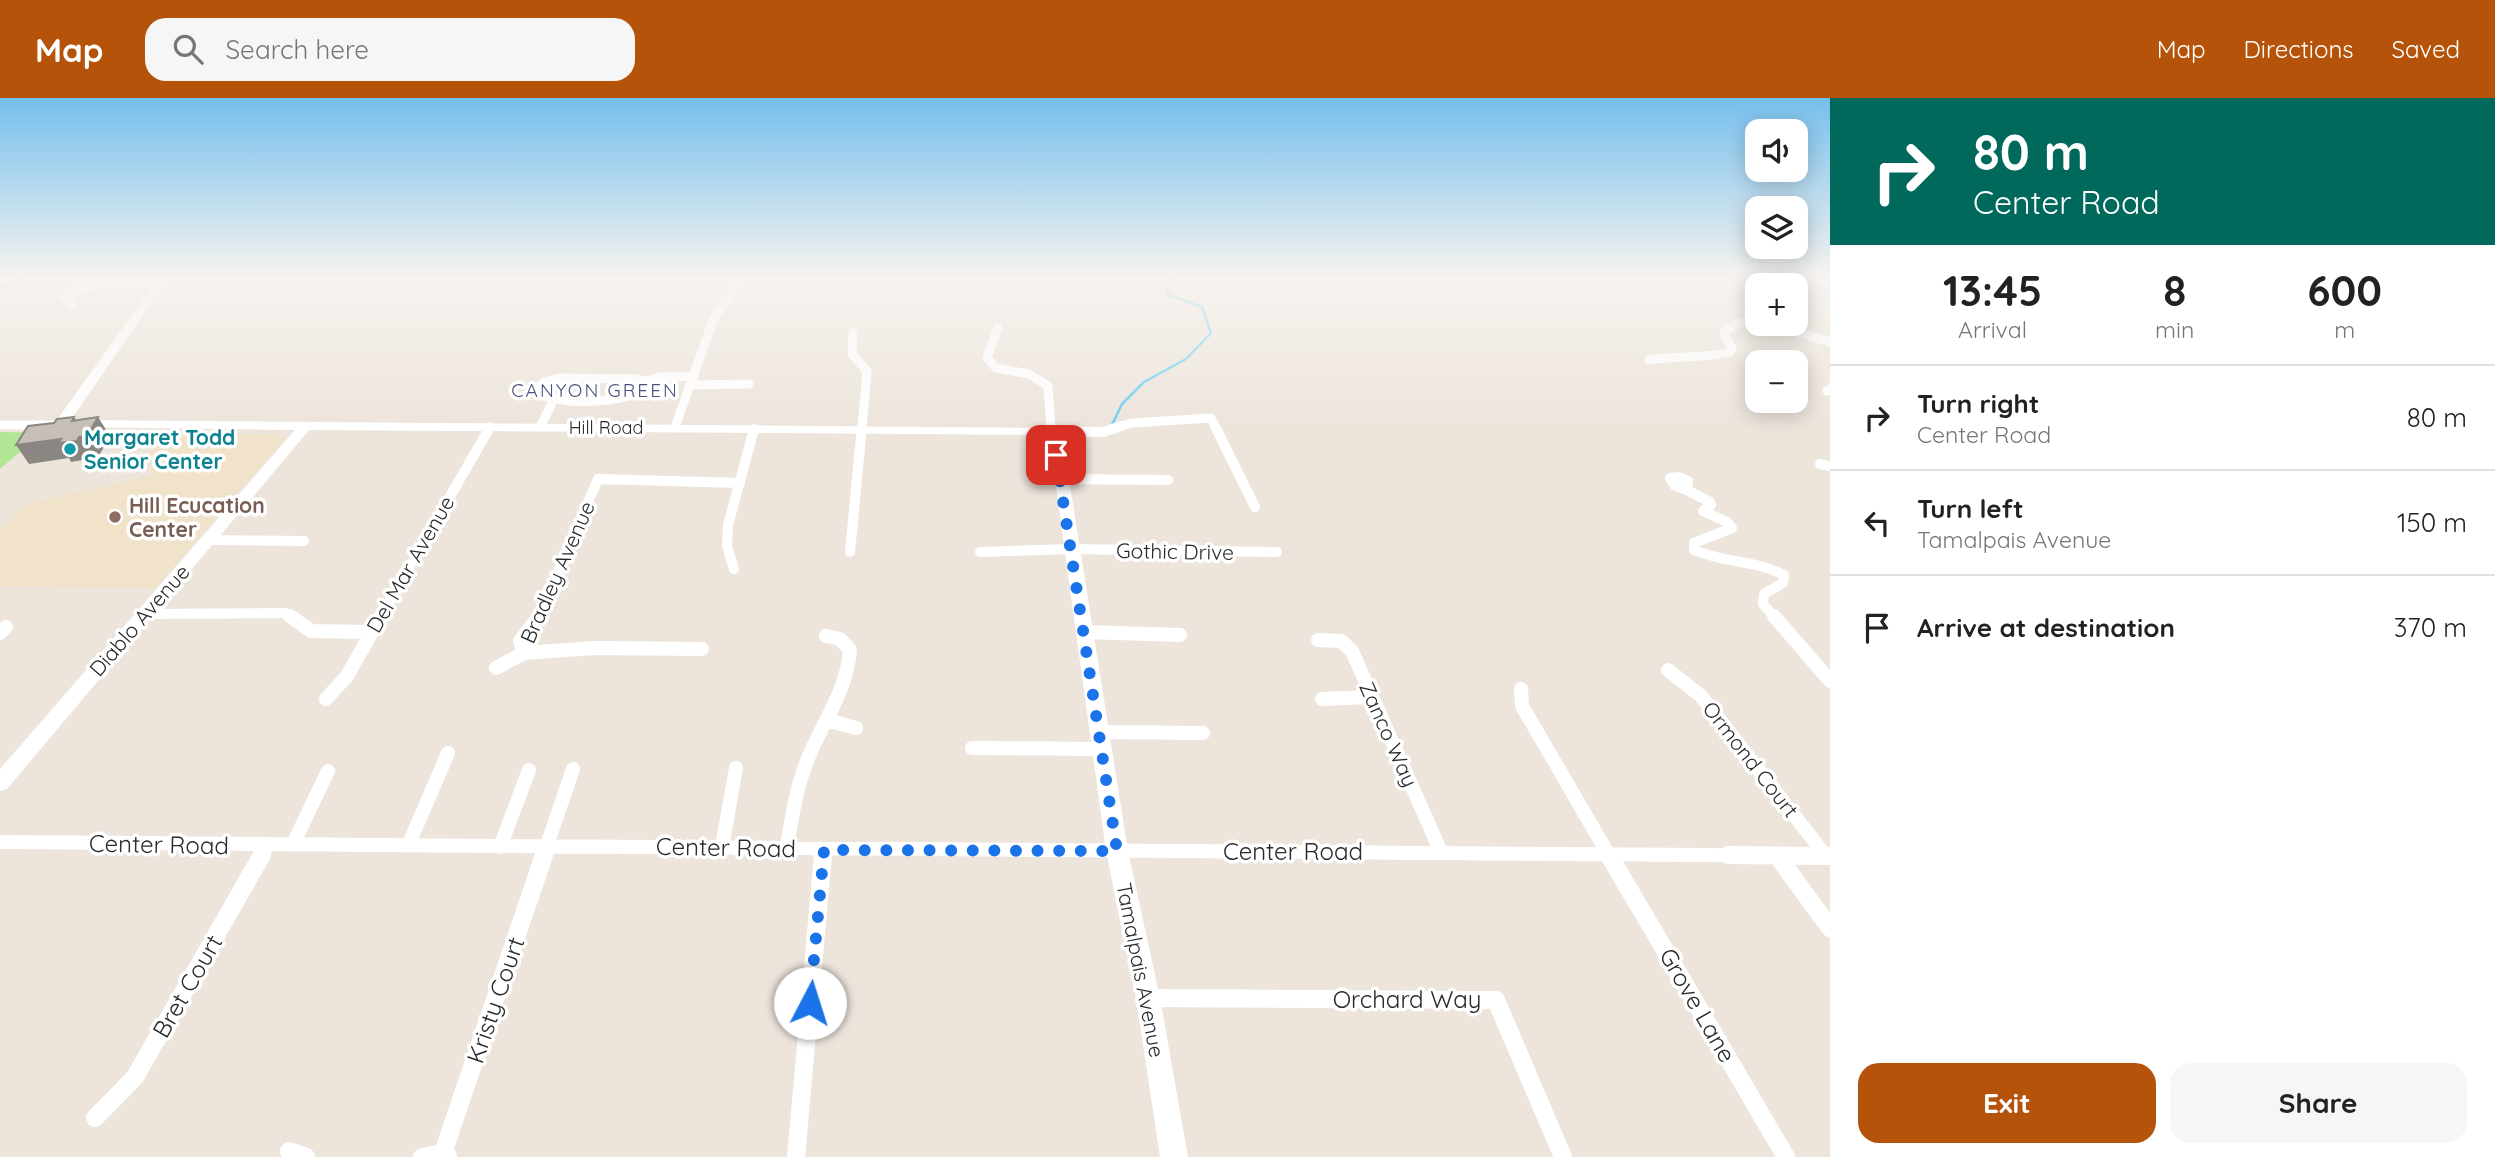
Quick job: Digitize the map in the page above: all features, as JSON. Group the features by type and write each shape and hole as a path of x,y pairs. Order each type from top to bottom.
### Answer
{"street":[{"path":"61,424 130,325"},
{"path":"675,427 711,325"},
{"path":"1649,360 1673,356 1722,356 1732,348 1724,334 1726,329 1734,325"},
{"name":"Tamalpais Avenue","path":"998,328 986,358 996,368 1029,374 1048,386 1051,431 1062,479 1117,851 1148,998 1174,1157"},
{"path":"850,552 867,371 852,354 853,332"},
{"path":"1808,335 1830,342"},
{"path":"646,381 642,392 634,397 554,399 541,397 536,391 544,382 559,378 646,381 669,376 692,381 749,384"},
{"path":"540,427 554,399"},
{"name":"Hill Road","path":"0,425 675,427 1103,432 1131,423 1211,418 1255,507"},
{"name":"Diablo Avenue","path":"0,783 306,425"},
{"name":"Del Mar Avenue","path":"326,699 347,676 490,427"},
{"path":"734,569 729,557 727,517 740,483 754,429"},
{"name":"Bradley Avenue","path":"524,653 520,641 543,611 598,479 740,483"},
{"path":"1062,479 1168,480"},
{"path":"1687,490 1710,502 1711,505 1703,511 1727,522 1732,528 1694,543 1694,550 1718,559 1766,567 1784,575 1783,583 1763,594 1763,604 1830,681"},
{"path":"208,540 304,541"},
{"name":"Gothic Drive","path":"981,552 1072,549 1277,552"},
{"path":"145,614 286,613 311,631 370,632"},
{"path":"1084,632 1180,635"},
{"path":"787,846 796,794 809,756 851,668 850,650 839,639 826,636"},
{"name":"Zanco Way","path":"1318,640 1341,640 1352,650 1441,852"},
{"name":"Bradley Avenue","path":"496,668 524,653 595,648 702,649"},
{"name":"Ormond Court","path":"1668,670 1701,696 1828,856"},
{"name":"Grove Lane","path":"1521,689 1522,706 1786,1157"},
{"path":"1322,699 1372,697"},
{"path":"827,720 856,728"},
{"path":"972,748 1203,733"},
{"path":"408,846 448,753"},
{"path":"722,846 736,768"},
{"name":"Kristy Court","path":"422,1157 446,1155 573,769"},
{"path":"499,847 528,770"},
{"path":"293,844 328,771"},
{"name":"Center Road","path":"0,842 548,848 787,846 824,850 1441,852 1779,858 1828,856"},
{"name":"Bret Court","path":"95,1118 135,1077 268,845"},
{"path":"796,1157 824,850"},
{"path":"1779,858 1830,928"},
{"name":"Orchard Way","path":"1148,998 1496,1000 1563,1157"}],"shaded area":[{"name":"Hill Ecucation Center","path":"159,434 277,434 285,438 155,588 0,586 0,529 28,504 152,475 152,440"}],"green space":[{"path":"0,432 51,433 27,446 0,469"}],"building":[{"path":"74,417 72,421 98,417 88,435 79,437 77,441 58,443 61,439 16,445 28,426"}],"waterway":[{"path":"1111,427 1122,404 1144,382 1186,359 1211,333 1208,325"}],"place":[{"name":"Margaret Todd Senior Center","path":"70,449"},
{"name":"Hill Ecucation Center","path":"115,517"}],"district":[{"name":"CANYON GREEN","path":"595,390"}],"route":[{"path":"810,1003 824,850 1117,851 1062,479 1056,455"}]}
